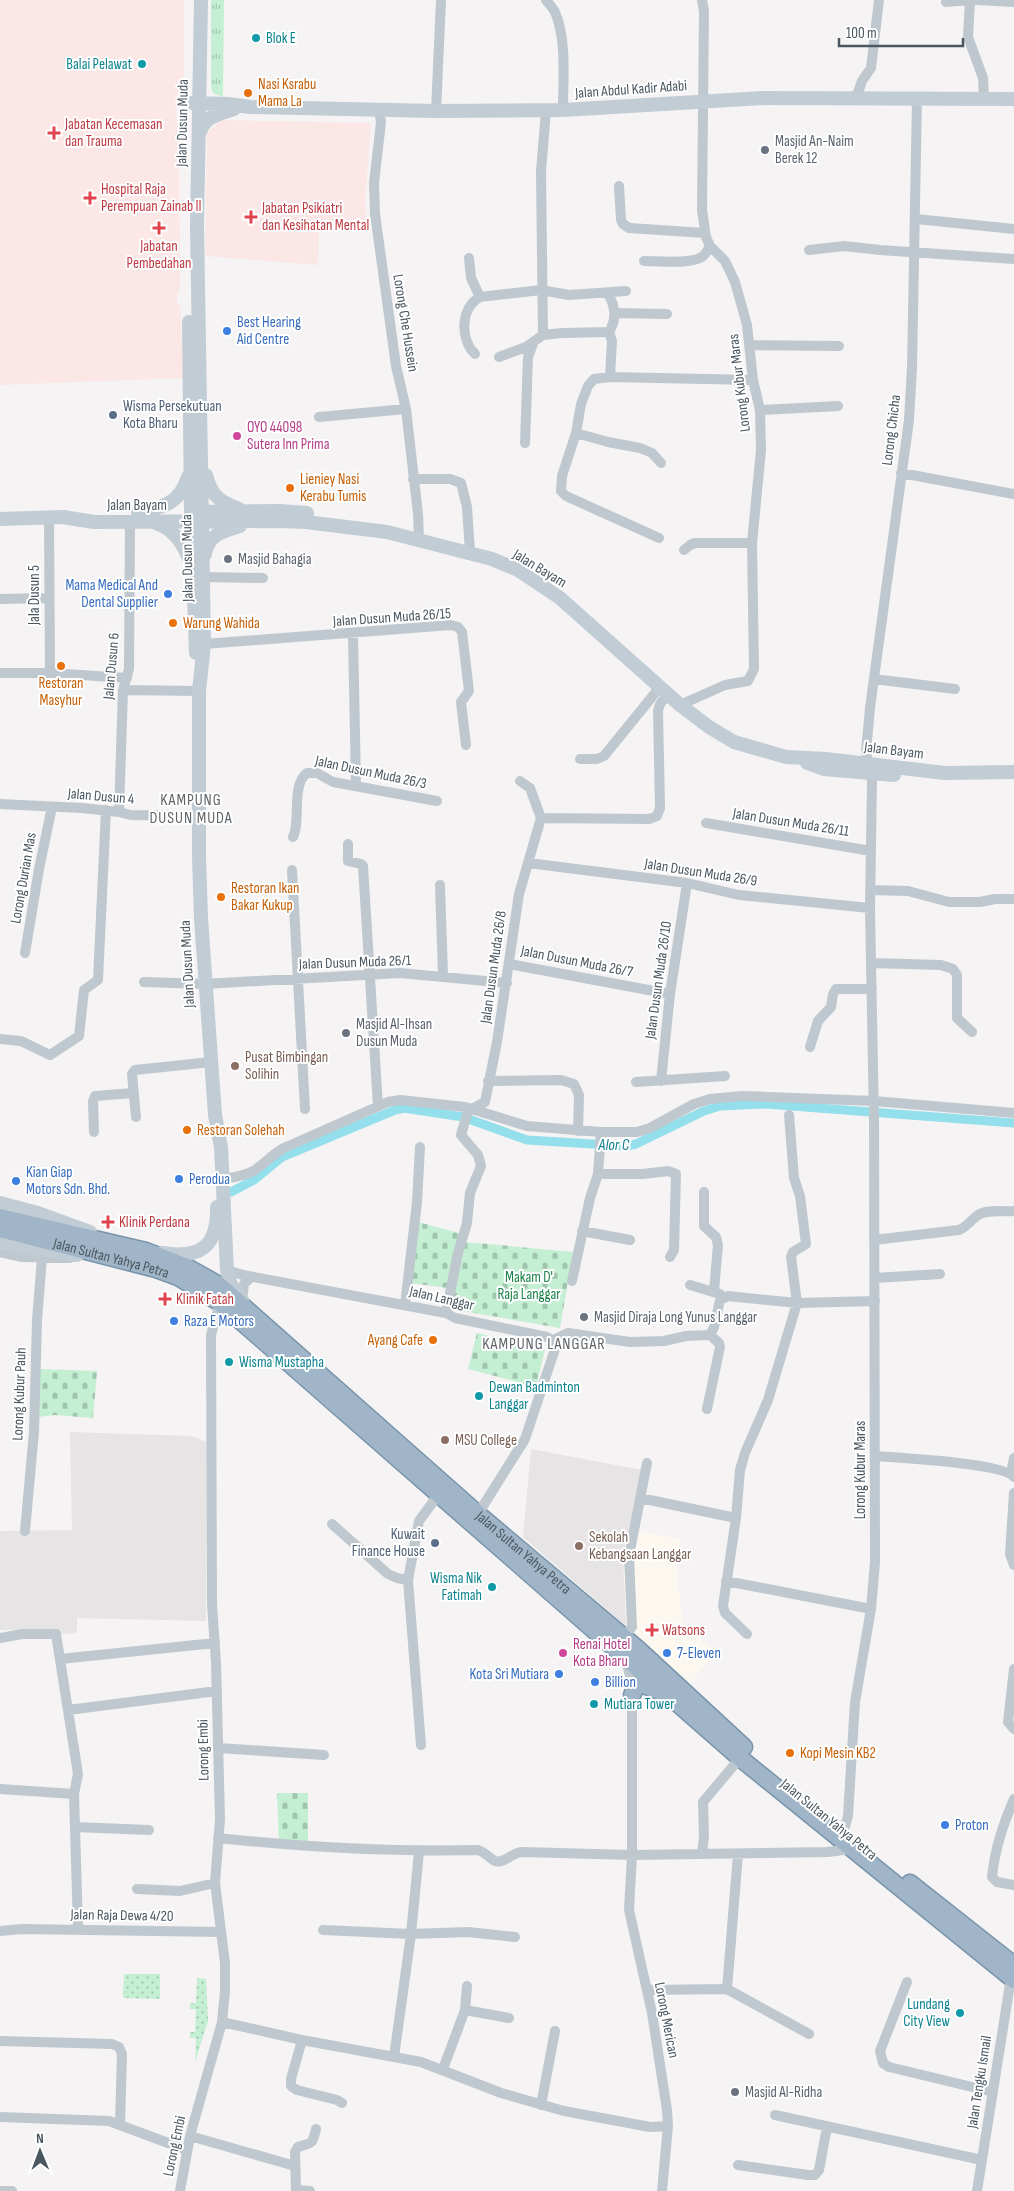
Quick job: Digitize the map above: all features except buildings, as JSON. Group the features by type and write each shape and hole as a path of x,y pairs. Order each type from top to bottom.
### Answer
{"highway":[{"path":"0,1217 29,1229 113,1257"},
{"path":"0,1229 29,1229 141,1250"},
{"name":"Jalan Sultan Yahya Petra","path":"141,1250 187,1267 209,1279 256,1318 478,1514 624,1637 633,1659 666,1694 740,1758 850,1849 1012,1967"},
{"name":"Jalan Sultan Yahya Petra","path":"113,1257 178,1277 220,1303 438,1495 633,1659 1012,1967"},
{"path":"632,1695 636,1686 641,1684 666,1694"}],"main road":[{"path":"194,0 195,106 187,276 200,572 194,640 199,691"},
{"name":"Jalan Dusun Muda","path":"196,458 198,141 195,106 200,63 201,0"},
{"path":"200,63 210,93 217,100 231,106"},
{"name":"Jalan Abdul Kadir Adabi","path":"195,106 436,111 563,110 856,98 1014,100"},
{"path":"198,141 203,124 208,119 231,106"},
{"path":"196,458 212,494 225,504 243,511"},
{"path":"134,517 164,507 177,499 186,484 196,458"},
{"path":"0,519 63,517 94,512 134,517 197,516 243,511 305,513 334,517 386,532"},
{"name":"Jalan Bayam","path":"134,517 152,522 197,516 260,521 306,522 386,532 470,552 518,570 541,584 560,598 680,705 709,727 734,742 786,757 912,776 945,773 1014,772"},
{"path":"200,572 206,549 216,534 260,521"},
{"path":"152,522 162,525 175,534 200,572"},
{"name":"Jalan Dusun Muda","path":"141,1250 183,1256 202,1250 214,1234 217,1210 214,1148 215,1115 204,984 198,816 199,691 204,644 200,572"},
{"name":"Jalan Dusun Muda","path":"215,1115 224,1179 227,1270 231,1285 256,1318"},
{"name":"Jalan Sultan Yahya Petra","path":"0,1203 38,1213 141,1250"},
{"name":"Jalan Sultan Yahya Petra","path":"0,1242 37,1249 113,1257"}],"street":[{"path":"436,111 441,0"},
{"path":"546,0 554,11 560,26 563,67 563,110"},
{"path":"856,98 861,83 871,68 879,0"},
{"path":"946,2 970,0 968,37 983,78 984,99"},
{"path":"977,0 1014,2"},
{"name":"Lorong Kubur Maras","path":"680,705 725,685 750,680 753,674 752,543 760,450 760,410 753,380 748,325 735,282 725,261 710,246 705,234 702,210 703,3"},
{"name":"Lorong Chicha","path":"871,963 871,851 869,768 866,752 909,420 916,219 917,98"},
{"name":"Lorong Che Hussein","path":"379,110 381,122 374,183 375,214 396,366 406,409 418,514 419,540"},
{"path":"543,335 540,172 546,110"},
{"path":"619,186 621,220 629,228 705,234"},
{"path":"916,219 1014,229"},
{"path":"644,261 698,259 703,256 710,246"},
{"path":"809,250 844,246 1014,259"},
{"path":"468,258 471,278 480,297"},
{"path":"475,354 468,347 464,329 467,309 472,301 480,297 541,290 570,295 608,294 626,291"},
{"path":"608,294 615,313 614,324 609,332"},
{"path":"615,313 667,314"},
{"path":"499,358 543,335 609,332"},
{"path":"609,332 612,341 610,377"},
{"path":"525,443 528,358 534,341"},
{"path":"750,345 839,346"},
{"path":"659,538 566,496 561,491 562,476 576,433 581,404 588,386 594,379 610,377 753,380"},
{"path":"760,410 838,406"},
{"path":"319,417 406,409"},
{"path":"576,433 640,448 652,453 661,463"},
{"path":"901,473 1014,494"},
{"path":"414,479 450,479 461,483 467,507 470,552"},
{"name":"Jala Dusun 5","path":"49,517 50,673"},
{"name":"Jalan Dusun 6","path":"119,812 124,690 129,669 134,517"},
{"path":"684,550 695,543 752,543"},
{"path":"200,572 263,578"},
{"path":"0,599 50,598"},
{"name":"Jalan Dusun Muda 26/15","path":"204,644 451,625 461,629 469,691 461,702 466,745"},
{"path":"353,634 356,786"},
{"path":"0,673 50,673 127,678"},
{"path":"874,679 956,689"},
{"path":"124,690 199,691"},
{"path":"580,759 597,758 606,754 664,691"},
{"path":"520,781 530,788 541,818 649,819 657,816 660,808 658,710 664,691"},
{"name":"Jalan Dusun Muda 26/3","path":"293,837 296,831 296,811 303,776 307,773 317,773 333,782 436,801"},
{"name":"Jalan Dusun 4","path":"0,804 106,810 131,815 198,816"},
{"name":"Lorong Durian Mas","path":"25,953 38,869 52,808"},
{"path":"0,1039 20,1041 50,1055 79,1036 84,990 98,980 106,810"},
{"name":"Jalan Dusun Muda 26/8","path":"470,1111 484,1103 507,983 519,894 541,818"},
{"name":"Jalan Dusun Muda 26/11","path":"706,824 871,851"},
{"path":"348,844 348,861 363,865 378,1106"},
{"name":"Jalan Dusun Muda 26/9","path":"528,863 687,883 732,894 870,908"},
{"path":"292,870 304,1109"},
{"name":"Jalan Dusun Muda 26/10","path":"660,1081 670,994 687,883"},
{"path":"440,885 443,976"},
{"path":"870,890 916,893 949,902 980,902 1013,898"},
{"path":"871,963 941,965 953,969 957,975 958,983 957,1018 972,1032"},
{"name":"Lorong Kubur Maras","path":"844,1830 848,1816 856,1702 871,1609 875,1562 874,1104 871,963"},
{"name":"Jalan Dusun Muda 26/7","path":"509,964 670,994"},
{"name":"Jalan Dusun Muda 26/1","path":"144,982 204,984 406,973 507,983"},
{"path":"810,1047 818,1021 830,1007 836,989 872,989"},
{"path":"136,1117 132,1074 135,1070 211,1062"},
{"path":"636,1082 725,1076"},
{"path":"488,1081 561,1080 574,1084 579,1095 578,1131"},
{"path":"94,1132 93,1100 95,1096 134,1093"},
{"path":"224,1179 242,1176 254,1170 273,1154 284,1148 378,1106 400,1100 462,1106 470,1111 527,1126 601,1135 636,1132 650,1128 694,1104 710,1099 768,1096 1014,1113"},
{"path":"446,1313 458,1253 467,1223 470,1192 480,1166 478,1156 461,1137 463,1126 470,1111"},
{"path":"747,1634 724,1612 740,1470 745,1453 768,1400 796,1303 792,1252 806,1244 800,1196 794,1178 789,1115"},
{"path":"572,1281 590,1198 598,1174 601,1135"},
{"path":"405,1305 417,1202 420,1147"},
{"path":"598,1174 643,1174 668,1170 676,1174 674,1250 670,1257"},
{"path":"704,1192 704,1226 716,1238 718,1245 714,1291"},
{"path":"874,1240 959,1230 966,1228 976,1216 984,1212 1014,1211"},
{"path":"582,1231 630,1240"},
{"path":"0,1252 21,1257 62,1259 96,1256"},
{"name":"Lorong Kubur Pauh","path":"25,1531 34,1432 37,1320 42,1258"},
{"name":"Jalan Langgar","path":"227,1270 251,1277 446,1313 455,1318 553,1340"},
{"path":"875,1278 940,1274"},
{"path":"242,1300 244,1284 251,1277"},
{"path":"690,1285 714,1291 724,1296 796,1303 875,1301"},
{"path":"710,1335 714,1327 720,1300 724,1296"},
{"name":"Lorong Embi","path":"180,2191 190,2136 222,2022 225,1973 215,1884 218,1838 218,1748 212,1604 211,1334 220,1303"},
{"path":"478,1514 525,1439 555,1349 553,1340 568,1333 630,1342 664,1341 686,1336 710,1335 719,1343 720,1347 708,1409"},
{"path":"875,1456 965,1464 1012,1475 1014,1458"},
{"path":"624,1637 632,1626 628,1558 647,1463"},
{"path":"1014,1492 1010,1554 1014,1565"},
{"path":"421,1745 408,1580 417,1526 438,1495"},
{"path":"640,1498 736,1518"},
{"path":"332,1524 388,1574 408,1580"},
{"path":"726,1581 871,1609"},
{"path":"0,1638 22,1634 56,1634 78,1774 74,1794 78,1930"},
{"path":"60,1659 215,1643"},
{"name":"Lorong Merican","path":"633,1659 632,1856 629,1910 660,2058 668,2126 662,2191"},
{"path":"1014,1669 1008,1722 1014,1729"},
{"path":"68,1710 217,1691"},
{"path":"218,1748 324,1755"},
{"path":"702,1854 704,1802 740,1758"},
{"path":"0,1789 74,1794"},
{"path":"1014,1799 1000,1830 994,1856 992,1877 997,1882 1014,1885"},
{"path":"75,1827 149,1830"},
{"path":"218,1838 315,1848 419,1852 478,1850 498,1861 504,1860 514,1853 522,1852 632,1856 828,1852 850,1849"},
{"path":"394,2057 411,1934 419,1852"},
{"path":"727,1989 738,1854"},
{"path":"136,1888 180,1890 215,1884"},
{"name":"Jalan Raja Dewa 4/20","path":"0,1925 22,1928 78,1930 221,1932"},
{"name":"Jalan Raja Dewa 4/20","path":"0,1931 22,1928"},
{"path":"323,1930 411,1934 468,1932 515,1937"},
{"name":"Jalan Tengku Ismail","path":"977,2191 1012,1967"},
{"path":"907,1982 880,2051 883,2063 889,2067 993,2092"},
{"path":"443,2069 465,2010 467,1986"},
{"path":"647,1990 727,1989 810,2034"},
{"path":"465,2010 509,2018"},
{"path":"222,2022 302,2040 394,2057 443,2069 501,2093 564,2111 650,2127 668,2126"},
{"path":"541,2105 555,2031"},
{"path":"302,2040 291,2086 297,2090 342,2103"},
{"path":"0,2041 112,2044 119,2047 122,2054 120,2125"},
{"path":"775,2115 982,2160"},
{"path":"0,2117 97,2120 120,2125 187,2150"},
{"path":"738,2165 815,2175 819,2170 827,2126"},
{"path":"310,2191 296,2191 296,2149 310,2144 316,2129"},
{"path":"190,2136 295,2166"},
{"path":"0,2191 12,2191"}],"shaded area":[{"name":"Hospital Raja Perempuan Zainab II","path":"0,0 184,0 184,88 178,93 176,116 179,129 180,287 177,294 177,302 180,307 184,378 0,385"},
{"name":"Hospital Raja Perempuan Zainab II","path":"221,120 371,123 365,204 368,226 319,225 318,265 205,256 207,133"},
{"path":"70,1432 192,1436 207,1442 206,1621 77,1618 77,1633 60,1634 58,1629 0,1630 0,1531 72,1530"},
{"name":"Sekolah Kebangsaan Langgar","path":"531,1449 642,1470 623,1555 626,1626 523,1537"},
{"path":"629,1529 680,1539 676,1561 682,1621 716,1653 690,1683 626,1626 623,1555"}],"green space":[{"path":"211,0 224,0 223,97 213,93 211,87"},
{"name":"Makam D' Raja Langgar","path":"418,1222 459,1233 448,1288 410,1283"},
{"name":"Makam D' Raja Langgar","path":"466,1242 573,1252 560,1328 457,1310 451,1301"},
{"path":"477,1333 545,1350 536,1387 468,1369"},
{"path":"39,1369 97,1371 93,1418 55,1415 38,1417"},
{"path":"277,1793 308,1793 308,1842 279,1840"},
{"path":"124,1974 160,1974 160,1999 123,1998"},
{"path":"197,1978 206,1979 208,2021 195,2062 196,2038 190,2038 190,2032 195,2032 196,2009 190,2009 190,2003 196,2003"}],"waterway":[{"name":"Alor C","path":"231,1192 254,1180 282,1157 404,1108 463,1117 527,1140 626,1146 636,1144 704,1111 720,1106 766,1104 1014,1123"}],"place":[{"name":"Blok E","path":"256,38"},
{"name":"Balai Pelawat","path":"142,64"},
{"name":"Nasi Ksrabu Mama La","path":"248,93"},
{"name":"Jabatan Kecemasan dan Trauma","path":"54,133"},
{"name":"Masjid An-Naim Berek 12","path":"765,150"},
{"name":"Hospital Raja Perempuan Zainab II","path":"90,198"},
{"name":"Jabatan Psikiatri dan Kesihatan Mental","path":"251,217"},
{"name":"Jabatan Pembedahan","path":"159,228"},
{"name":"Best Hearing Aid Centre","path":"227,331"},
{"name":"Wisma Persekutuan Kota Bharu","path":"113,415"},
{"name":"OYO 44098 Sutera Inn Prima","path":"237,436"},
{"name":"Lieniey Nasi Kerabu Tumis","path":"290,488"},
{"name":"Masjid Bahagia","path":"228,559"},
{"name":"Mama Medical And Dental Supplier","path":"168,594"},
{"name":"Warung Wahida","path":"173,623"},
{"name":"Restoran Masyhur","path":"61,666"},
{"name":"Restoran Ikan Bakar Kukup","path":"221,897"},
{"name":"Masjid Al-Ihsan Dusun Muda","path":"346,1033"},
{"name":"Pusat Bimbingan Solihin","path":"235,1066"},
{"name":"Restoran Solehah","path":"187,1130"},
{"name":"Perodua","path":"179,1179"},
{"name":"Kian Giap Motors Sdn. Bhd.","path":"16,1181"},
{"name":"Klinik Perdana","path":"108,1222"},
{"name":"Klinik Fatah","path":"165,1299"},
{"name":"Masjid Diraja Long Yunus Langgar","path":"584,1317"},
{"name":"Raza E Motors","path":"174,1321"},
{"name":"Ayang Cafe","path":"433,1340"},
{"name":"Wisma Mustapha","path":"229,1362"},
{"name":"Dewan Badminton Langgar","path":"479,1396"},
{"name":"MSU College","path":"445,1440"},
{"name":"Kuwait Finance House","path":"435,1543"},
{"name":"Sekolah Kebangsaan Langgar","path":"579,1546"},
{"name":"Wisma Nik Fatimah","path":"492,1587"},
{"name":"Watsons","path":"652,1630"},
{"name":"Renai Hotel Kota Bharu","path":"563,1653"},
{"name":"7-Eleven","path":"667,1653"},
{"name":"Kota Sri Mutiara","path":"559,1674"},
{"name":"Billion","path":"595,1682"},
{"name":"Mutiara Tower","path":"594,1704"},
{"name":"Kopi Mesin KB2","path":"790,1753"},
{"name":"Proton","path":"945,1825"},
{"name":"Lundang City View","path":"960,2013"},
{"name":"Masjid Al-Ridha","path":"735,2092"}],"district":[{"name":"KAMPUNG DUSUN MUDA","path":"191,808"},
{"name":"KAMPUNG LANGGAR","path":"544,1343"}]}
